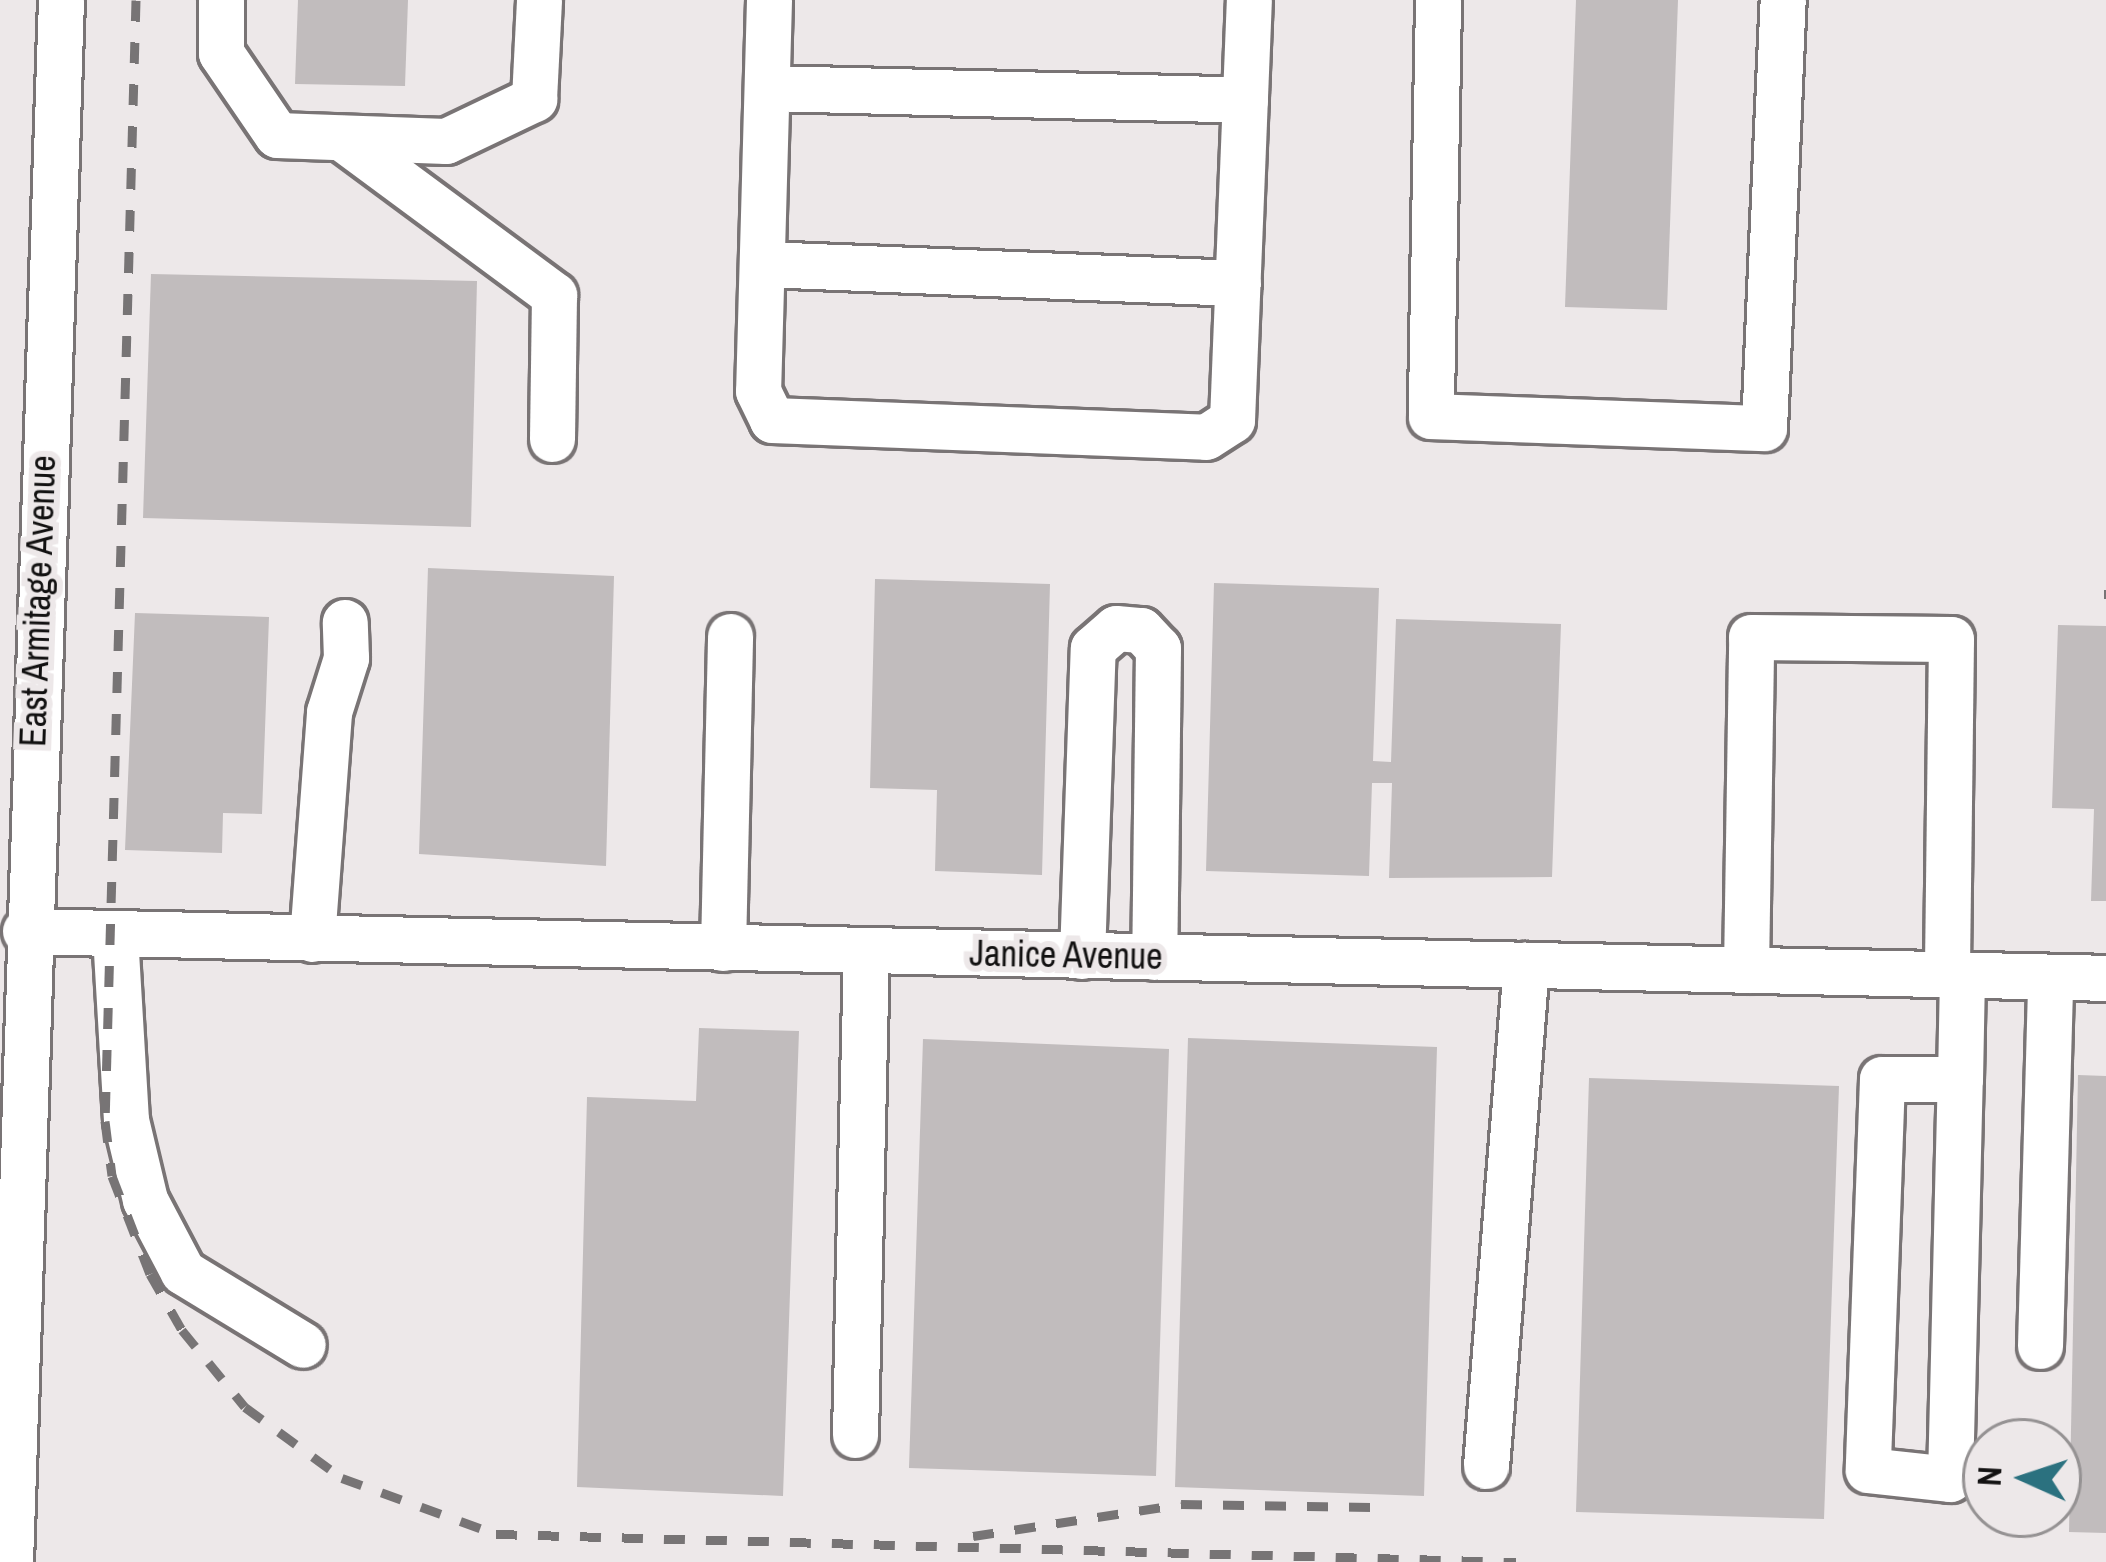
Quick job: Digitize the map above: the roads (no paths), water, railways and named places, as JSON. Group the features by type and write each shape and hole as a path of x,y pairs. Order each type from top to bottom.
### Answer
{"street":[{"name":"East Armitage Avenue","path":"10,1562 25,932 61,0"},
{"path":"221,0 221,53 277,135 446,141 534,99 539,0"},
{"path":"769,0 758,391 772,420 1206,437 1232,420 1249,0"},
{"path":"1438,0 1431,416 1764,428 1783,0"},
{"path":"768,88 1245,100"},
{"path":"342,138 554,295 552,439"},
{"path":"764,264 1238,283"},
{"path":"312,939 329,712 346,658 345,622"},
{"path":"1082,956 1093,648 1116,628 1141,630 1158,648 1154,957"},
{"path":"723,948 730,636"},
{"path":"1746,970 1751,637 1951,639 1954,975 1960,1079 1950,1479 1868,1470 1882,1079 1960,1079"},
{"name":"Janice Avenue","path":"25,932 2106,978"},
{"path":"115,935 126,1120 145,1200 183,1272 303,1345"},
{"path":"855,1435 866,951"},
{"path":"1486,1466 1526,965"},
{"path":"2040,1346 2050,976"}],"railway":[{"path":"136,0 105,1121 112,1176 150,1274 182,1330 245,1407 342,1478 496,1534 1516,1562"},
{"path":"973,1536 1181,1504 1371,1507"}]}
